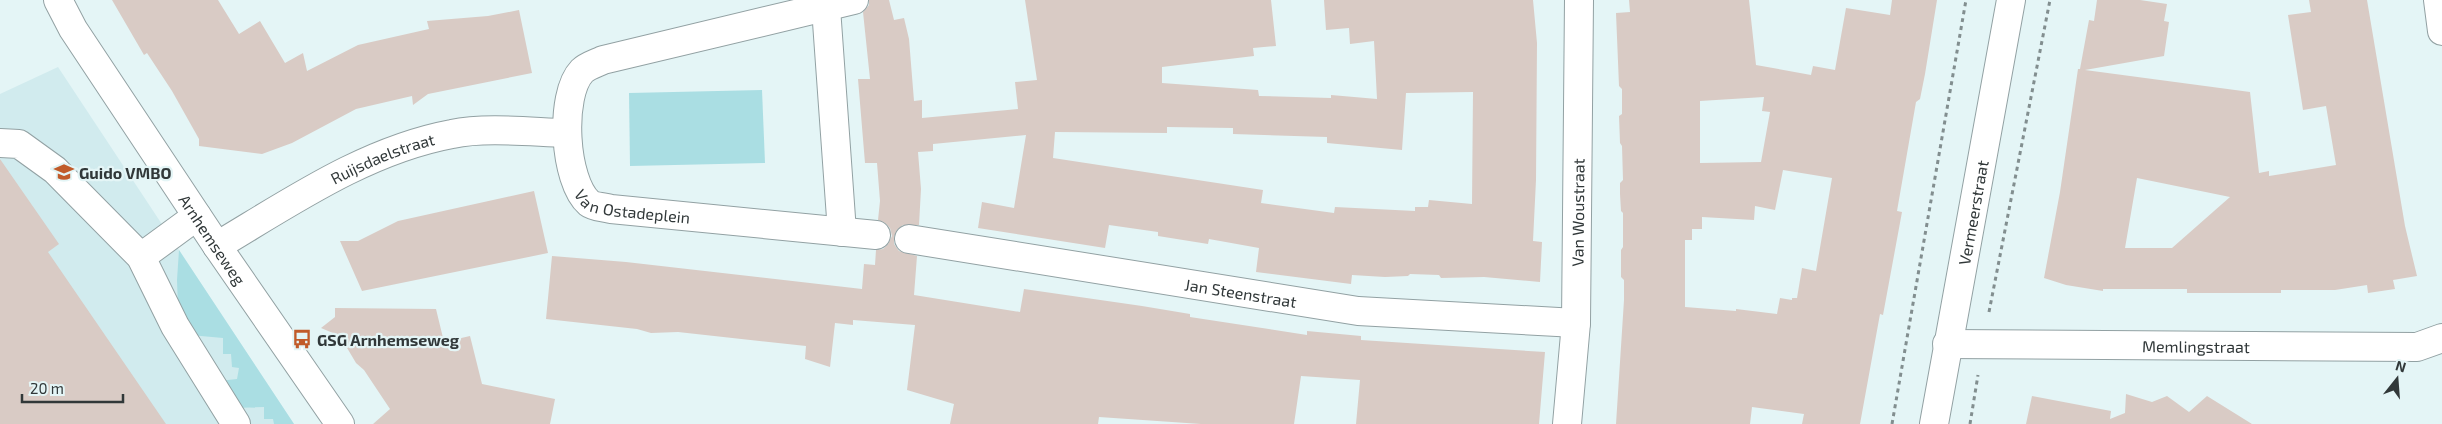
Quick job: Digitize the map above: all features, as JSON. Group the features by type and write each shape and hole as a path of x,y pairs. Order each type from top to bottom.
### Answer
{"street":[{"name":"Arnhemseweg","path":"58,0 73,29 197,216 340,424"},
{"name":"Van Ostadeplein","path":"842,232 611,209 590,204 577,190 565,133 573,86 583,70 596,64 854,0"},
{"name":"Van Woustraat","path":"1567,424 1576,323 1579,0"},
{"name":"Vermeerstraat","path":"1934,424 1947,344 2011,0"},
{"path":"2438,0 2442,31"},
{"path":"826,8 842,232 876,234"},
{"name":"Ruijsdaelstraat","path":"217,246 321,184 415,142 454,133 565,133"},
{"path":"0,143 19,144 55,170 141,257 175,326 236,424"},
{"path":"141,257 197,216"},
{"name":"Jan Steenstraat","path":"909,239 1358,311 1576,323"},
{"name":"Memlingstraat","path":"1947,344 2417,347 2442,338"}],"path":[{"path":"1892,424 1966,0"},
{"path":"1970,424 1983,343 2050,0"}],"shaded area":[{"name":"Guido VMBO","path":"58,67 294,424 0,424 0,94"},
{"path":"762,90 765,163 630,166 629,93"},
{"path":"179,250 294,424 274,424 273,419 264,419 264,407 235,408 219,381 237,379 239,368 232,367 231,354 223,354 223,338 190,335 178,308"}],"building":[{"path":"112,0 218,0 239,34 260,21 285,63 303,53 307,71 358,45 429,29 427,21 488,16 519,10 532,73 428,94 413,105 412,96 356,109 292,143 262,154 199,146 199,139 172,91 147,53 144,55"},
{"path":"869,0 889,0 894,20 904,18 909,39 914,101 922,100 922,118 1018,109 1015,82 1037,80 1025,0 1271,0 1276,46 1253,48 1254,56 1162,67 1162,83 1258,90 1259,96 1331,98 1331,95 1377,99 1374,41 1350,44 1349,28 1326,30 1324,0 1533,0 1537,43 1536,180 1533,241 1542,242 1540,282 1484,277 1441,278 1439,275 1410,274 1408,276 1385,277 1352,275 1351,284 1256,272 1259,248 1209,239 1208,244 1158,236 1158,232 1109,225 1105,248 978,228 982,202 1014,208 1026,135 933,144 933,151 918,152 921,189 919,225 903,225 897,230 894,244 899,251 917,256 914,295 1020,312 1024,289 1142,306 1190,314 1190,317 1307,335 1307,331 1361,336 1361,340 1545,352 1539,424 1356,424 1360,380 1301,376 1294,424 1201,424 1099,417 1098,424 950,424 954,404 907,390 915,325 853,320 853,325 835,323 830,367 805,359 806,346 678,332 651,333 637,329 546,319 552,256 626,262 862,289 864,264 875,265 876,250 883,249 892,236 890,228 878,220 880,201 877,163 865,163 858,79 870,79 863,12 869,5","holes":["1473,92 1472,204 1429,200 1428,207 1415,207 1415,211 1335,207 1334,213 1261,203 1263,190 1053,158 1055,132 1167,133 1167,127 1233,128 1233,134 1327,137 1327,143 1402,150 1406,93"]},
{"path":"1629,0 1749,0 1756,65 1811,75 1813,66 1835,70 1846,8 1890,15 1892,0 1937,0 1925,74 1920,99 1916,102 1897,211 1902,212 1883,315 1880,314 1860,424 1802,424 1804,414 1752,407 1750,424 1616,424 1624,280 1621,277 1623,213 1621,211 1620,183 1623,180 1619,116 1622,114 1622,89 1619,86 1616,13 1630,12","holes":["1764,97 1762,111 1770,112 1761,162 1700,163 1700,101","1783,170 1832,178 1816,271 1802,268 1797,298 1792,298 1792,300 1780,298 1777,314 1736,309 1736,311 1685,307 1685,240 1692,240 1692,229 1702,229 1702,217 1754,220 1755,206 1775,210"]},
{"path":"2097,0 2140,0 2167,4 2164,21 2169,22 2164,56 2085,70 2250,92 2259,173 2269,171 2269,176 2336,165 2326,106 2303,110 2288,15 2311,12 2309,0 2367,0 2405,226 2417,276 2393,280 2395,289 2368,293 2367,285 2335,290 2281,290 2281,293 2187,293 2187,289 2103,289 2103,291 2066,285 2044,278 2060,192 2078,69 2080,69 2089,20 2094,21","holes":["2137,178 2230,197 2172,248 2125,248"]},
{"path":"0,159 59,244 48,252 166,424 0,424"},
{"path":"534,191 548,253 362,291 340,241 358,241 398,221"},
{"path":"335,308 436,309 444,342 470,336 482,384 555,399 550,424 373,424 390,409 364,370 356,363 340,336 321,328 335,317"},
{"path":"2126,394 2152,402 2167,396 2189,412 2207,396 2252,424 2026,424 2032,396 2111,411 2110,419 2125,413"}],"place":[{"name":"Guido VMBO","path":"64,172"},
{"name":"GSG Arnhemseweg","path":"302,339"}]}
